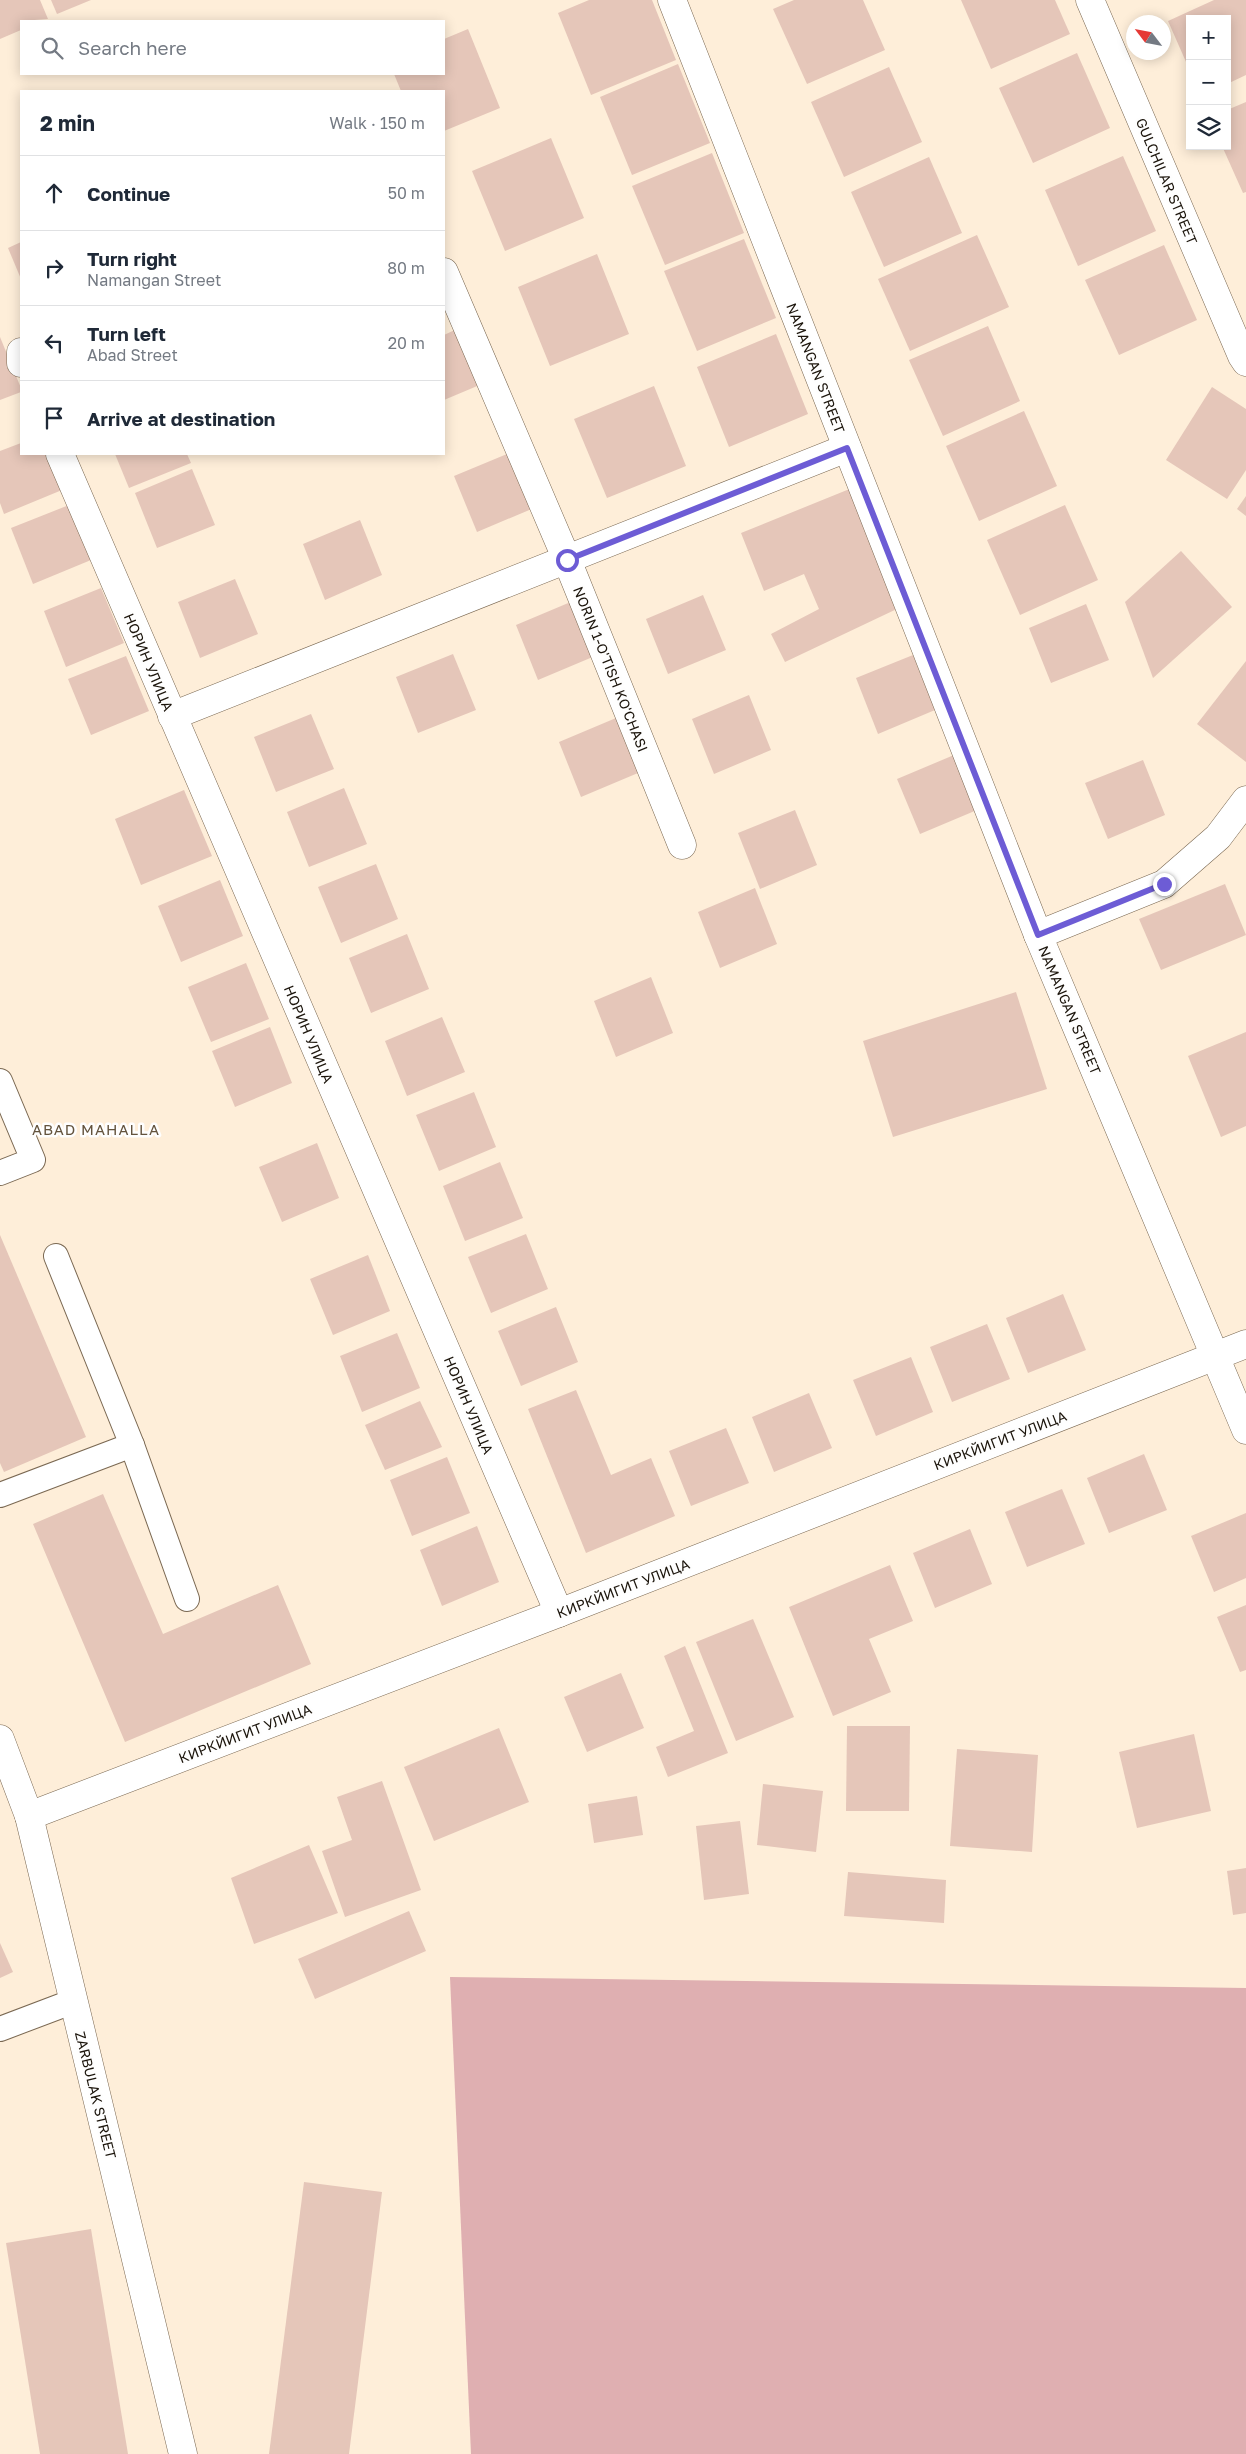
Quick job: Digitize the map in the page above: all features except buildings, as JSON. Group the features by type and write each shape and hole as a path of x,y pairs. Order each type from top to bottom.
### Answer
{"street":[{"name":"NAMANGAN STREET","path":"672,0 1038,935 1246,1430"},
{"name":"GULCHILAR STREET","path":"1090,0 1246,362"},
{"name":"NORIN 1-O'TISH KO'CHASI","path":"445,274 567,560 682,845"},
{"path":"172,716 847,448"},
{"name":"НОРИН УЛИЦА","path":"60,455 559,1613"},
{"path":"1038,935 1164,884 1218,837 1246,800"},
{"name":"КИРКЙИГИТ УЛИЦА","path":"29,1816 559,1613 1246,1344"},
{"name":"ZARBULAK STREET","path":"0,1739 29,1816 183,2454"}],"lane":[{"path":"0,1081 33,1160 0,1173"},
{"path":"56,1256 132,1445 187,1599"},
{"path":"0,1495 132,1445"},
{"path":"0,2028 74,2000"}],"shaded area":[{"path":"450,1977 1246,1988 1246,2454 471,2454"}],"district":[{"name":"ABAD MAHALLA","path":"96,1129"}],"route":[{"path":"567,560 847,448 1038,935 1164,884"}]}
